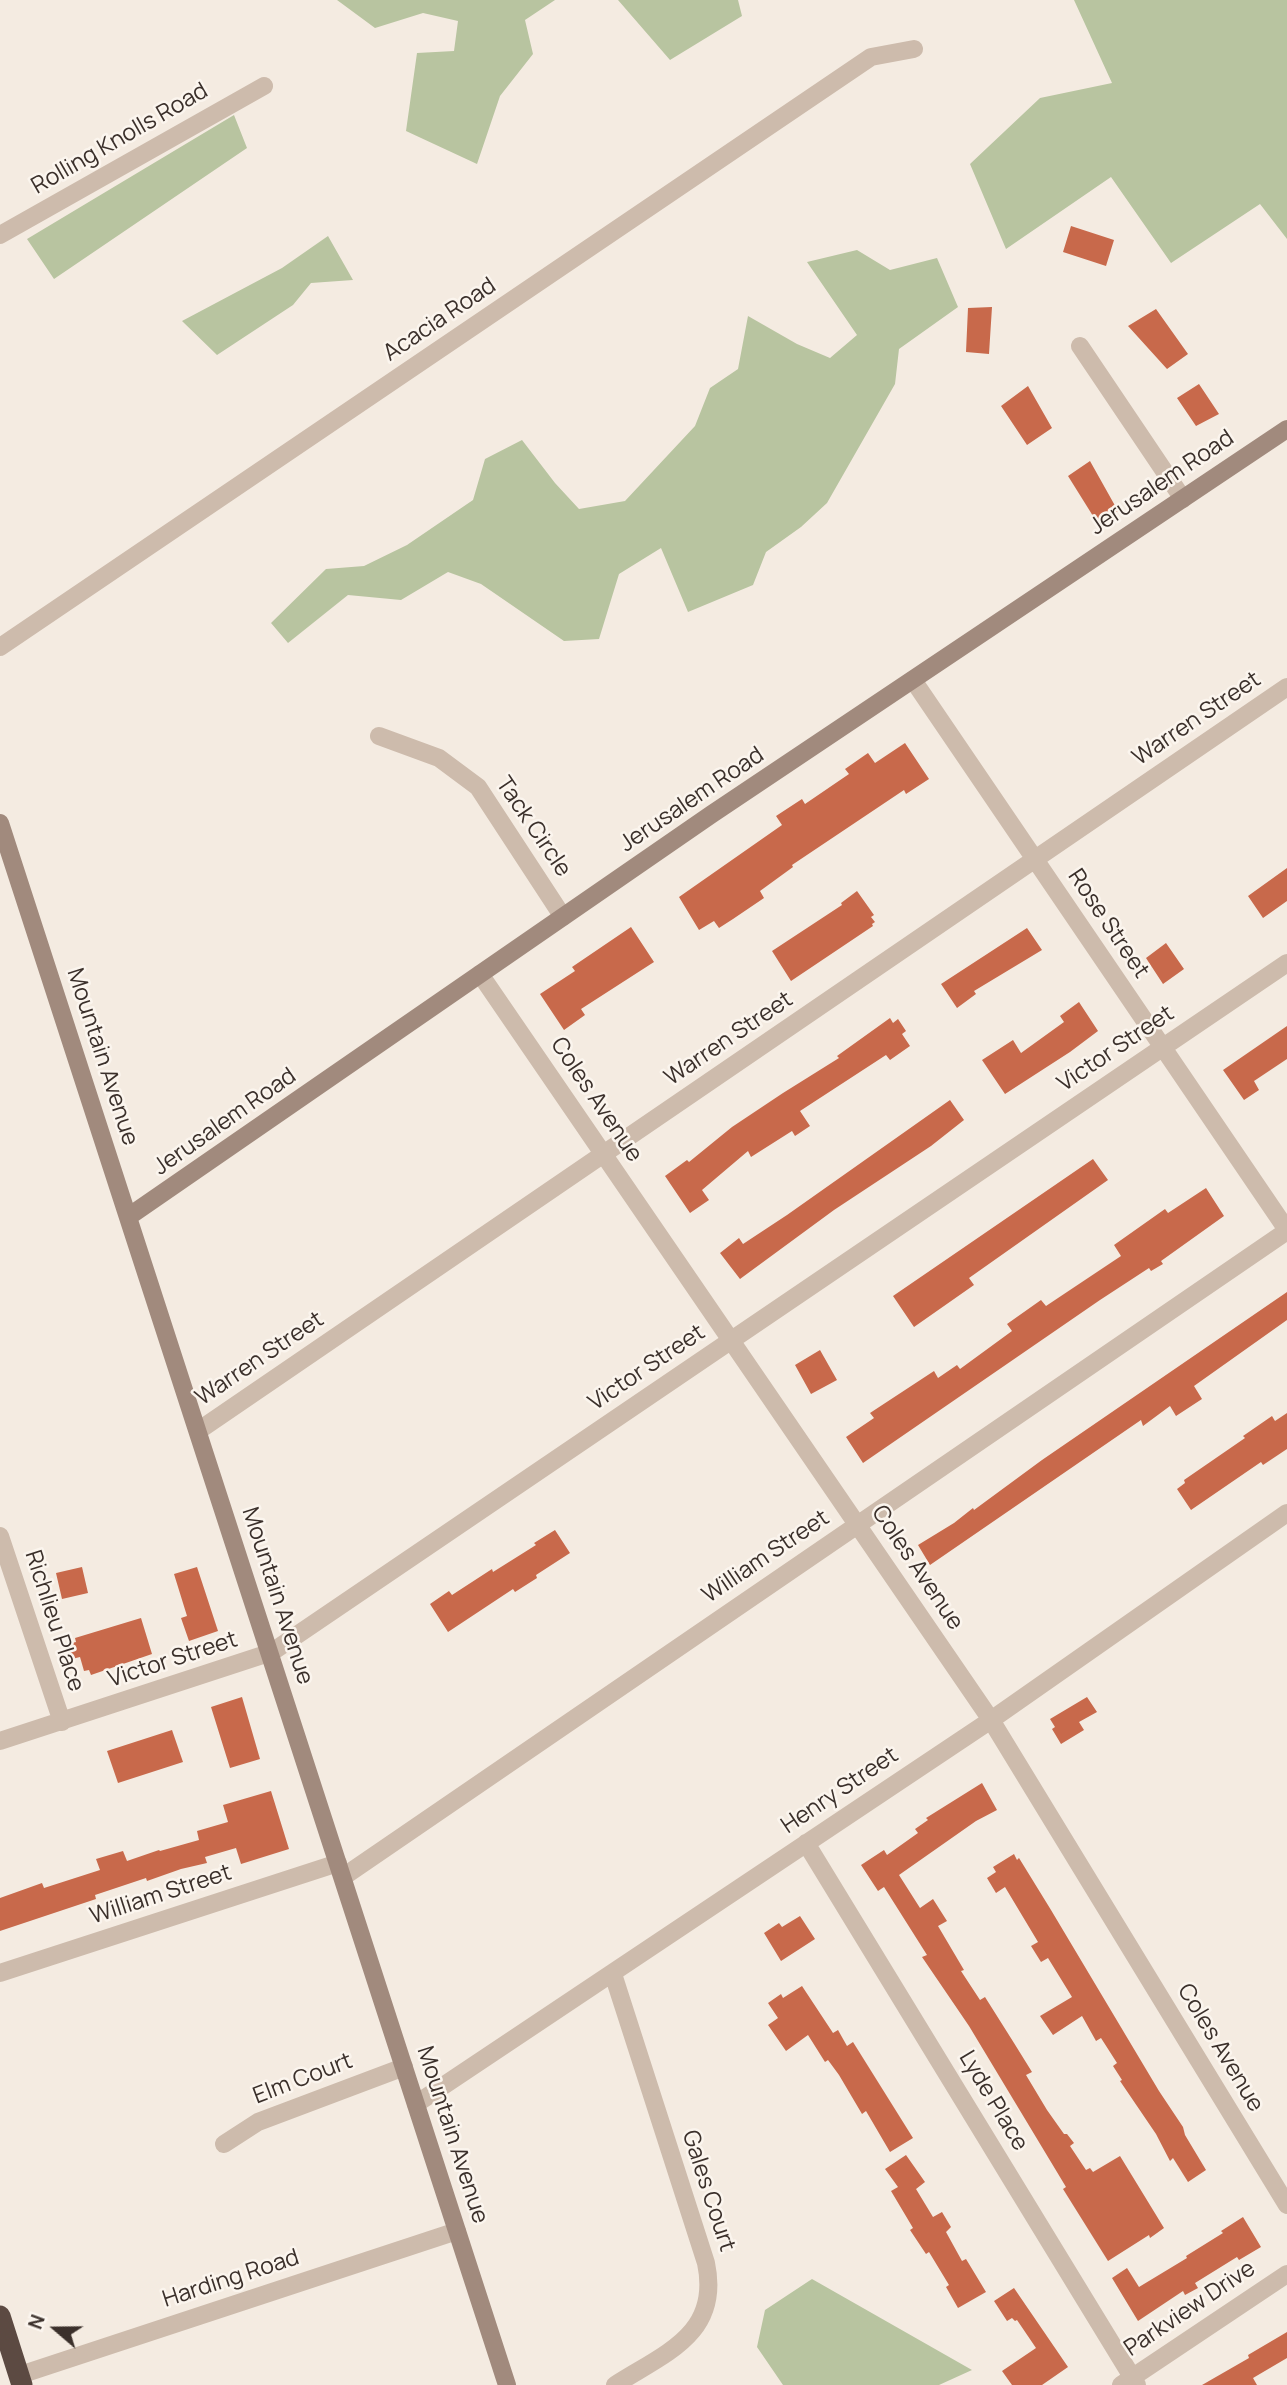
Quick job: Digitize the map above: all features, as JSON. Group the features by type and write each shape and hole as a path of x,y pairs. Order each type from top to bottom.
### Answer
{"highway":[{"path":"0,2316 21,2380"}],"street":[{"name":"Acacia Road","path":"0,648 871,57 914,49"},
{"name":"Rolling Knolls Road","path":"0,235 264,86"},
{"path":"1080,346 1183,499"},
{"name":"Jerusalem Road","path":"128,1217 563,917 1287,429"},
{"name":"Rose Street","path":"913,680 1287,1230"},
{"name":"Warren Street","path":"198,1431 1287,687"},
{"name":"Tack Circle","path":"379,736 439,758 478,787 563,917"},
{"name":"Mountain Avenue","path":"0,823 508,2385"},
{"name":"Victor Street","path":"0,1741 270,1653 1287,963"},
{"name":"Coles Avenue","path":"481,974 991,1720 1287,2205"},
{"name":"William Street","path":"0,1973 340,1870 858,1525 1287,1230"},
{"name":"Henry Street","path":"416,2104 991,1720 1287,1513"},
{"name":"Richlieu Place","path":"0,1536 62,1722"},
{"name":"Lyde Place","path":"806,1843 1130,2382"},
{"name":"Gales Court","path":"612,1974 711,2284 707,2307 685,2340 615,2385"},
{"name":"Elm Court","path":"224,2144 258,2122 404,2067"},
{"name":"Harding Road","path":"21,2380 457,2231"},
{"name":"Parkview Drive","path":"1130,2382 1287,2274"}],"green space":[{"path":"337,0 555,0 525,20 533,54 500,96 477,164 406,131 417,53 454,51 458,21 423,13 375,28"},
{"path":"618,0 738,0 742,16 670,60"},
{"path":"1074,0 1287,0 1287,239 1260,204 1171,263 1111,177 1006,249 970,164 1040,98 1112,83"},
{"path":"234,115 247,148 54,279 27,239"},
{"path":"328,236 353,280 311,283 293,305 217,355 182,321 282,268"},
{"path":"857,250 890,270 937,258 958,307 899,349 895,384 827,503 801,527 766,552 753,585 688,612 661,548 619,574 599,639 564,641 481,584 448,572 401,600 348,595 288,643 271,623 326,569 364,566 407,545 473,500 485,459 522,440 579,509 625,501 695,426 710,388 738,369 748,316 797,344 830,358 857,335 807,262"},
{"path":"812,2279 972,2370 939,2385 783,2385 757,2347 765,2310"}],"building":[{"path":"1071,226 1114,240 1106,266 1063,252"},
{"path":"992,307 989,354 966,352 968,308"},
{"path":"1156,309 1188,354 1167,369 1128,326"},
{"path":"1199,384 1219,414 1196,426 1177,398"},
{"path":"1028,386 1052,428 1027,445 1001,406"},
{"path":"1090,461 1118,511 1098,524 1068,476"},
{"path":"905,743 929,779 906,794 904,790 792,865 793,867 760,891 764,898 733,919 719,928 714,921 699,930 679,897 782,825 776,816 802,799 805,804 849,774 845,769 868,753 875,763"},
{"path":"1287,868 1287,901 1263,918 1248,896"},
{"path":"857,891 874,915 871,917 875,922 873,926 791,981 772,951 842,905 841,903"},
{"path":"631,927 654,962 581,1009 585,1015 564,1030 540,994 575,971 572,967"},
{"path":"1027,928 1042,950 974,991 976,994 957,1008 941,984"},
{"path":"1166,943 1184,969 1163,984 1146,958"},
{"path":"1079,1002 1098,1031 1005,1094 982,1060 1013,1040 1021,1053 1064,1022 1060,1016"},
{"path":"890,1018 893,1023 898,1019 906,1031 902,1034 910,1046 890,1060 886,1055 800,1111 810,1126 795,1136 792,1131 751,1157 748,1151 702,1190 709,1200 690,1213 665,1176 687,1160 689,1162 732,1127 839,1058 837,1056"},
{"path":"1287,1026 1287,1059 1254,1081 1259,1090 1244,1100 1223,1070"},
{"path":"950,1100 964,1120 931,1146 834,1210 740,1279 720,1253 739,1238 743,1244 787,1215"},
{"path":"1093,1159 1108,1180 969,1278 974,1285 914,1327 893,1296"},
{"path":"1206,1188 1224,1216 1161,1261 1163,1264 1151,1271 1149,1268 1100,1300 863,1463 846,1437 874,1418 870,1413 934,1371 938,1378 957,1365 960,1369 1012,1331 1007,1324 1041,1300 1046,1306 1121,1256 1114,1245 1165,1209 1168,1213"},
{"path":"1287,1292 1287,1320 1194,1386 1202,1399 1176,1416 1170,1406 1143,1426 1141,1420 930,1565 918,1545 973,1508 974,1510 1042,1460"},
{"path":"820,1350 837,1380 811,1394 795,1365"},
{"path":"1287,1413 1287,1449 1263,1465 1261,1462 1191,1510 1177,1489 1185,1483 1184,1480 1272,1416 1275,1421"},
{"path":"555,1530 570,1553 536,1575 537,1578 515,1592 513,1589 448,1632 430,1604 449,1591 452,1595 492,1569 493,1572"},
{"path":"82,1567 88,1593 62,1599 56,1573"},
{"path":"197,1567 218,1631 189,1641 181,1618 187,1616 174,1574"},
{"path":"141,1618 152,1654 91,1675 89,1670 84,1671 80,1657 72,1659 68,1644 76,1642 75,1638"},
{"path":"242,1697 260,1759 230,1768 211,1707"},
{"path":"1087,1697 1097,1712 1079,1722 1084,1730 1061,1744 1052,1729 1055,1727 1050,1719"},
{"path":"172,1730 183,1762 118,1783 107,1751"},
{"path":"982,1783 997,1810 976,1821 899,1875 920,1908 933,1899 947,1921 938,1926 964,1970 961,1971 980,2000 985,1997 1014,2043 1032,2072 1026,2075 1047,2110 1074,2143 1070,2146 1086,2170 1090,2168 1093,2172 1120,2156 1164,2228 1108,2261 969,2026 922,1957 927,1955 884,1887 878,1891 861,1865 884,1850 887,1855 918,1833 915,1829 928,1820 926,1818"},
{"path":"271,1791 289,1849 241,1864 236,1848 205,1857 207,1863 147,1881 146,1878 95,1895 96,1899 0,1931 0,1898 42,1883 44,1888 100,1870 96,1859 123,1851 127,1861 199,1840 197,1831 228,1822 223,1805"},
{"path":"1014,1854 1017,1860 1019,1858 1183,2127 1206,2170 1188,2182 1173,2158 1170,2161 1156,2134 1120,2081 1122,2080 1113,2066 1117,2063 1101,2038 1096,2041 1082,2016 1053,2035 1040,2016 1072,1997 1048,1958 1041,1962 1031,1946 1038,1942 1005,1887 996,1893 987,1878 996,1872 993,1867"},
{"path":"800,1916 815,1939 781,1961 764,1933 779,1923 782,1927"},
{"path":"802,1986 833,2033 838,2030 847,2046 853,2042 913,2138 890,2152 866,2111 862,2114 839,2075 828,2060 825,2062 808,2035 786,2051 768,2025 778,2018 768,2003 781,1994 783,1998"},
{"path":"906,2155 925,2182 916,2189 933,2217 942,2212 951,2227 946,2232 962,2261 966,2259 986,2292 958,2308 946,2287 949,2285 929,2252 926,2254 910,2230 913,2228 891,2191 898,2187 885,2169"},
{"path":"1243,2217 1261,2247 1239,2260 1237,2257 1195,2283 1198,2288 1185,2295 1183,2291 1138,2321 1112,2278 1127,2268 1139,2287 1187,2258 1186,2256"},
{"path":"1014,2288 1068,2367 1042,2385 1012,2385 1002,2371 1036,2348 1017,2320 1012,2318 1007,2321 994,2301"},
{"path":"1287,2332 1287,2358 1253,2378 1257,2385 1202,2385 1249,2358 1248,2355"}]}
